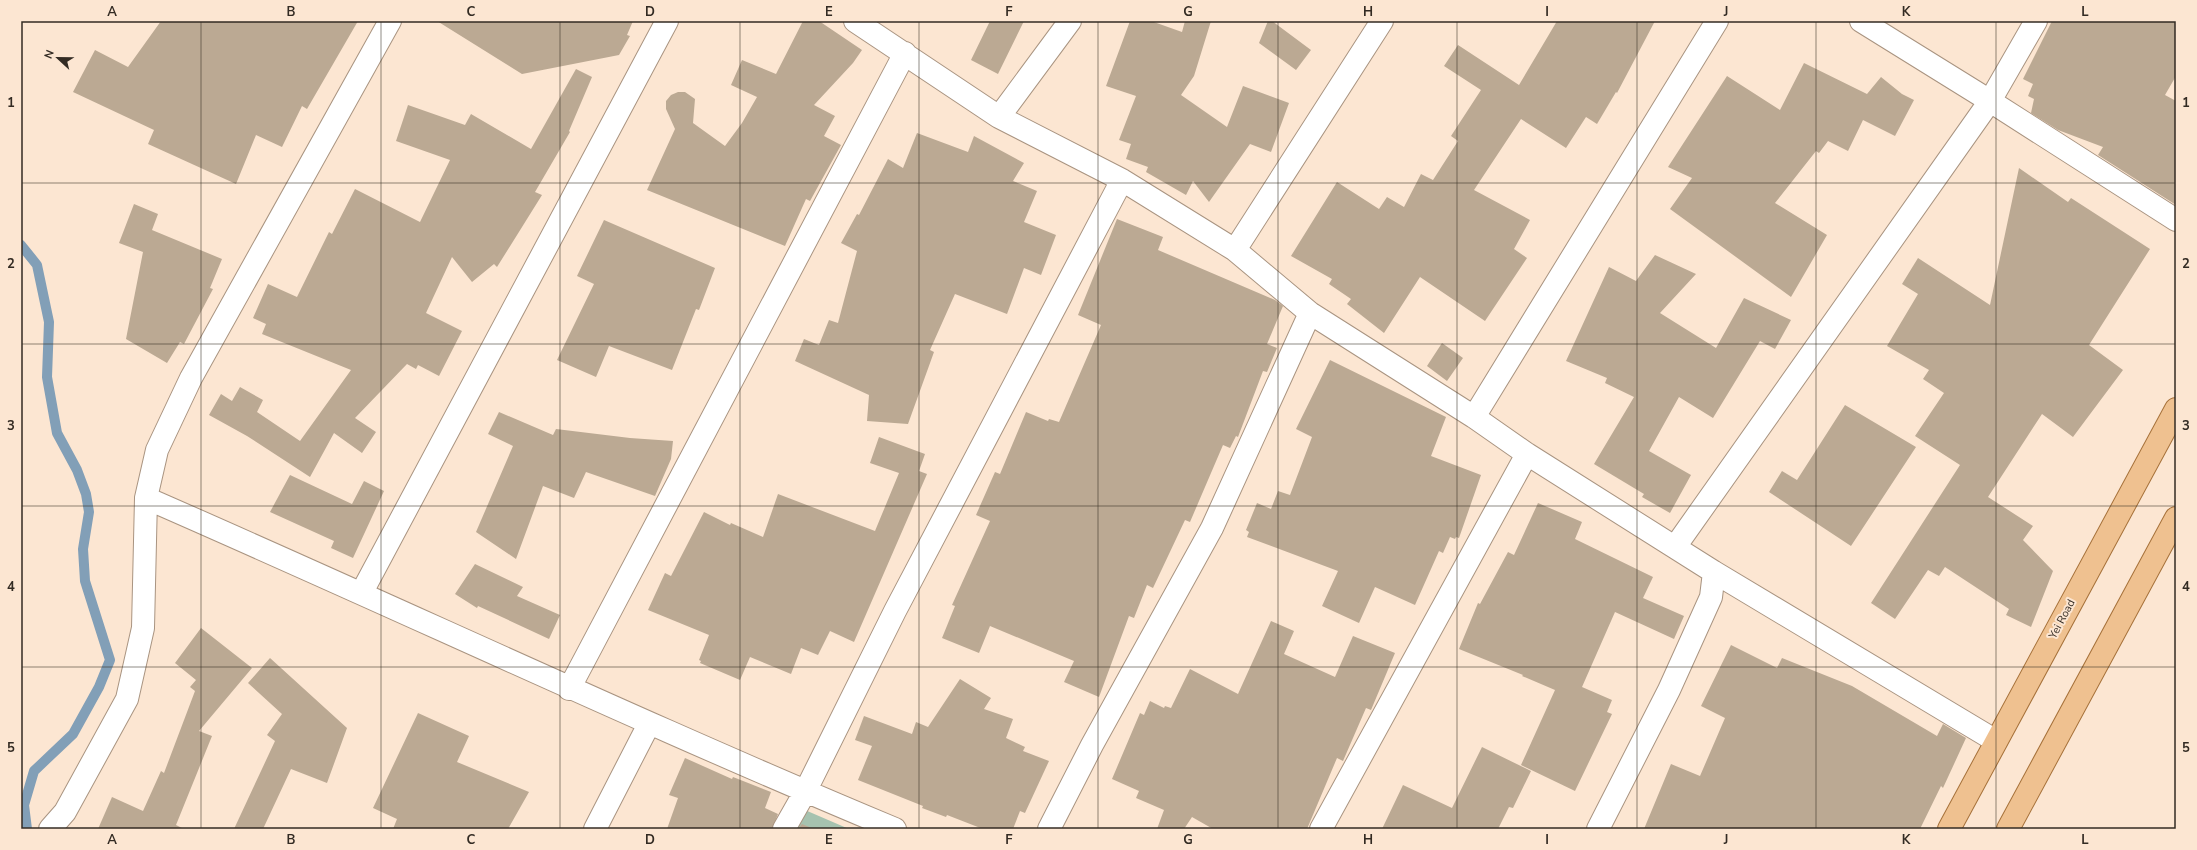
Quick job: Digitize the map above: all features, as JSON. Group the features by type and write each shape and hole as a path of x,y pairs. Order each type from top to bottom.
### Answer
{"main road":[{"name":"Yei Road","path":"1949,829 2176,409"},
{"path":"2008,829 2176,518"}],"street":[{"path":"50,829 65,812 127,699 143,628 146,498 157,450 191,378 390,21"},
{"path":"362,592 667,21"},
{"path":"854,21 905,53 999,117 1122,180 1235,250 1310,313 1474,417 1527,454 1714,572 1996,741"},
{"path":"999,117 1070,21"},
{"path":"1235,250 1382,21"},
{"path":"1474,417 1717,21"},
{"path":"1861,21 1990,101 2176,220"},
{"path":"1675,547 1990,101 2036,21"},
{"path":"569,689 905,53"},
{"path":"784,829 805,792 895,611 1122,180"},
{"path":"1049,829 1092,745 1212,528 1310,313"},
{"path":"1321,829 1527,454"},
{"path":"146,498 362,592 569,689 805,792 895,829"},
{"path":"1598,829 1669,690 1711,597 1714,572"},
{"path":"595,829 649,724"}],"green space":[{"path":"805,810 849,829 795,829"}],"building":[{"path":"161,21 358,21 307,109 302,106 282,147 256,135 236,184 148,144 154,130 73,92 95,50 128,67"},
{"path":"437,21 633,21 627,35 630,36 619,55 522,74"},
{"path":"803,21 819,21 862,50 853,63 814,105 835,116 824,136 841,145 810,201 806,199 785,246 647,190 675,129 666,109 666,101 671,95 678,92 685,92 695,99 693,123 725,146 742,123 757,97 731,85 742,60 776,74"},
{"path":"990,21 1024,21 998,74 971,60"},
{"path":"1130,21 1151,21 1182,32 1185,21 1211,21 1194,76 1181,95 1227,127 1243,86 1289,103 1271,152 1250,144 1209,202 1193,181 1186,195 1146,172 1148,167 1126,159 1131,144 1119,140 1136,96 1106,86"},
{"path":"1268,21 1272,21 1311,50 1296,70 1259,43"},
{"path":"1557,21 1655,21 1617,93 1616,92 1597,124 1586,117 1566,148 1521,119 1474,190 1530,220 1514,249 1527,258 1485,321 1420,277 1384,333 1347,304 1351,299 1329,284 1332,279 1291,256 1337,182 1379,209 1387,197 1404,207 1421,174 1433,180 1458,141 1451,136 1481,90 1444,66 1458,45 1519,85"},
{"path":"2052,21 2176,21 2176,76 2165,95 2176,101 2176,205 2098,155 2103,147 2058,130 2031,113 2034,99 2028,96 2033,84 2023,79"},
{"path":"1804,63 1867,94 1881,77 1902,94 1914,100 1895,136 1863,120 1848,151 1828,141 1819,153 1816,151 1775,203 1827,235 1791,297 1670,209 1692,178 1668,167 1727,76 1780,110"},
{"path":"576,69 592,77 569,131 570,132 535,192 542,195 497,267 494,264 472,282 452,257 426,313 462,331 439,376 418,365 416,369 407,364 355,418 376,432 362,453 334,433 310,477 247,436 209,415 221,394 232,401 240,387 263,400 257,412 300,441 351,370 262,334 266,324 253,318 268,284 297,297 329,232 332,234 355,189 420,222 450,160 396,141 408,105 465,125 471,114 531,149"},
{"path":"917,133 968,152 974,136 1024,163 1013,181 1037,191 1024,222 1056,235 1041,275 1024,268 1007,314 955,294 930,350 934,352 908,424 867,421 869,395 795,361 804,339 819,345 829,320 838,323 857,251 841,243 857,214 859,215 888,159 903,168"},
{"path":"2019,168 2068,202 2071,198 2150,249 2089,345 2123,370 2073,437 2042,414 1988,497 2033,526 2023,540 2053,571 2031,627 2006,615 2009,609 1945,567 1939,576 1928,570 1895,619 1871,603 1960,465 1915,436 1944,393 1923,379 1929,370 1887,346 1918,294 1902,284 1918,258 1990,305"},
{"path":"134,204 158,214 152,230 222,259 210,288 213,289 184,344 180,342 167,363 126,339 143,252 119,243"},
{"path":"1117,219 1163,237 1158,250 1275,300 1283,306 1267,344 1277,348 1267,372 1263,371 1238,437 1236,436 1230,448 1223,445 1190,522 1185,520 1153,588 1147,585 1134,618 1129,616 1099,697 1064,682 1074,661 990,626 979,653 942,638 955,606 952,605 990,521 976,515 995,472 1000,474 1026,412 1048,421 1049,419 1059,422 1101,325 1078,315"},
{"path":"604,220 715,268 699,310 696,309 672,370 609,346 596,377 557,360 594,284 577,276"},
{"path":"1655,255 1696,274 1660,313 1716,348 1744,298 1791,320 1775,349 1760,341 1713,418 1679,397 1649,451 1691,475 1670,513 1642,497 1644,494 1594,464 1634,397 1605,383 1607,378 1566,361 1609,267 1636,281"},
{"path":"1442,343 1463,358 1447,381 1427,366"},
{"path":"1330,360 1446,417 1431,456 1481,475 1459,538 1456,537 1455,539 1450,537 1443,553 1439,551 1415,605 1375,587 1359,623 1322,606 1338,571 1247,537 1249,532 1246,530 1257,503 1271,509 1278,491 1290,495 1312,437 1296,429"},
{"path":"1845,405 1916,447 1851,546 1769,492 1782,471 1797,480"},
{"path":"499,412 553,435 556,429 630,438 673,441 671,459 655,496 586,472 574,498 543,486 516,559 476,532 513,446 488,434"},
{"path":"879,437 925,454 919,471 927,474 854,642 830,631 818,655 801,648 791,674 750,657 740,680 700,663 701,661 699,660 709,635 648,610 665,573 671,576 704,512 730,525 731,523 763,537 778,494 875,531 899,473 870,463"},
{"path":"290,475 352,504 364,481 384,491 353,558 331,548 334,541 270,512"},
{"path":"1538,503 1582,522 1575,539 1653,577 1643,598 1684,616 1674,639 1615,612 1582,687 1612,700 1607,712 1612,714 1575,791 1521,765 1555,690 1522,676 1523,675 1459,649 1478,603 1480,604 1508,552 1514,555"},
{"path":"475,564 523,587 517,596 560,615 549,639 478,606 477,608 455,594"},
{"path":"1271,621 1294,631 1284,654 1335,677 1353,636 1395,653 1371,710 1366,708 1343,761 1337,758 1307,829 1213,829 1192,817 1184,829 1157,829 1164,810 1136,798 1139,791 1112,779 1140,713 1144,715 1150,701 1164,708 1165,706 1171,708 1190,669 1238,694"},
{"path":"201,628 252,668 199,731 212,736 176,825 184,829 98,829 112,797 143,811 161,771 164,773 195,691 190,687 196,680 175,663"},
{"path":"1731,645 1777,668 1782,658 1852,686 1937,736 1943,724 1966,738 1943,788 1941,786 1920,829 1644,829 1671,764 1700,776 1725,718 1701,706"},
{"path":"270,658 347,728 327,783 291,769 263,829 234,829 275,741 267,735 282,714 248,683"},
{"path":"960,679 991,698 984,709 1013,719 1006,738 1025,747 1023,751 1049,761 1025,813 1020,811 1013,829 983,829 947,815 946,817 922,808 923,806 858,780 872,746 855,740 864,716 912,734 916,722 928,727"},
{"path":"418,713 469,736 457,762 529,792 508,829 393,829 397,819 373,808"},
{"path":"1482,747 1531,771 1513,808 1509,807 1498,829 1382,829 1403,785 1452,808"},
{"path":"685,758 732,779 733,777 771,792 765,808 778,814 772,829 667,829 678,798 669,795"},
{"path":"802,824 814,829 798,829"}],"waterway":[{"path":"21,245 37,265 49,322 47,377 57,433 77,470 86,494 89,512 83,549 85,581 110,660 99,687 73,734 34,771 24,805 27,829"}]}
